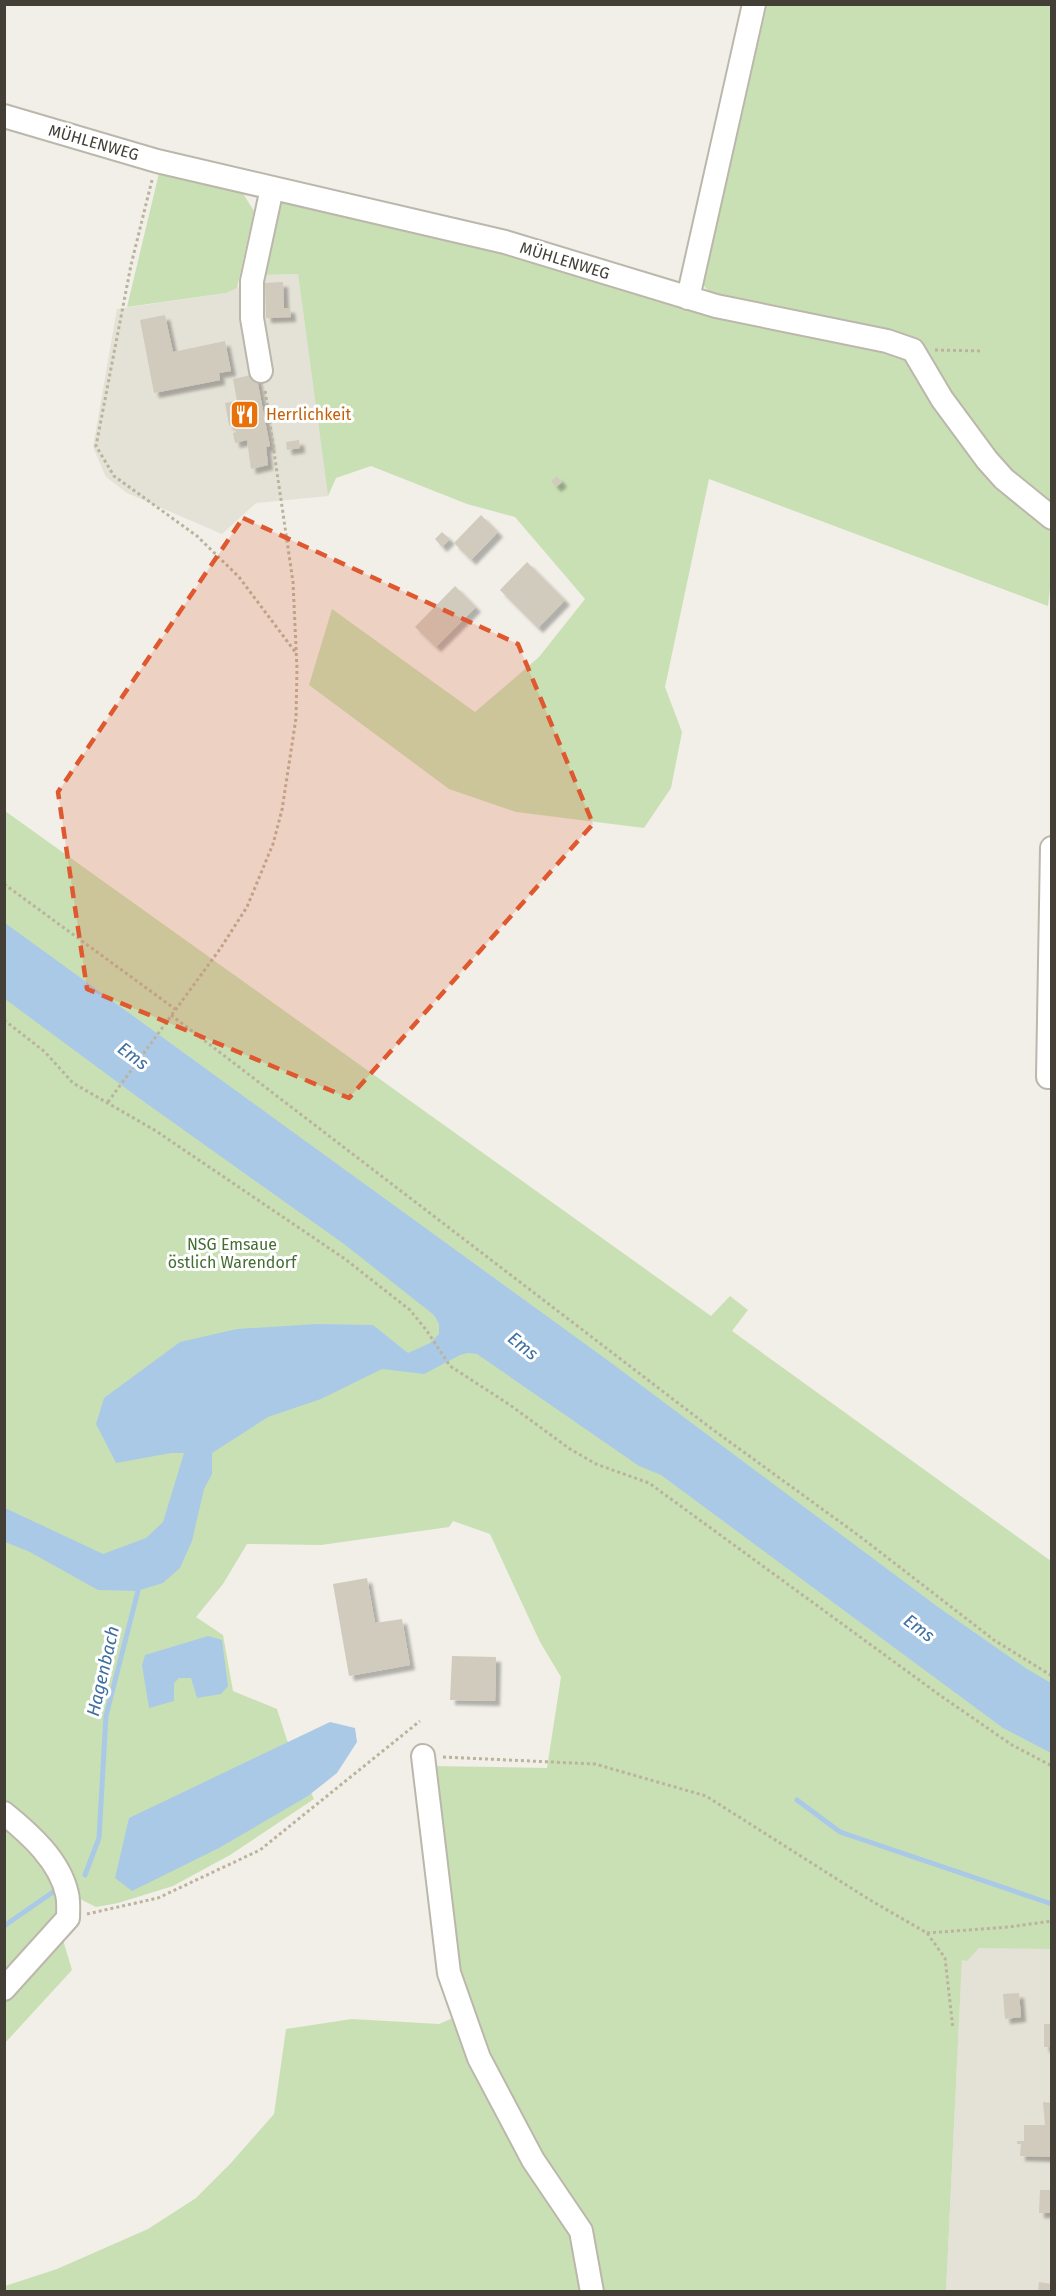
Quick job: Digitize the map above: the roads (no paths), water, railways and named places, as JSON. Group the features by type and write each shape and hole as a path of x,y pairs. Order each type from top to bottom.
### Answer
{"street":[{"path":"688,298 754,4"},
{"name":"MÜHLENWEG","path":"4,116 157,161 505,242 688,298 887,341 913,350 942,399 987,460 1004,479 1052,518"},
{"path":"261,372 252,318 252,281 272,188"},
{"path":"1052,848 1048,1077 1052,1077"},
{"path":"423,1756 448,1973 479,2058 533,2160 581,2231 592,2292"},
{"path":"4,1813 30,1834 59,1873 67,1895 68,1918 4,1989"}],"water":[{"name":"Ems","path":"5,923 610,1362 938,1607 1051,1683 1051,1753 1003,1728 661,1475 639,1466 477,1354 460,1355 424,1374 382,1369 321,1399 268,1417 212,1453 212,1474 204,1489 192,1541 180,1568 163,1583 137,1591 98,1590 28,1551 5,1542 5,1508 103,1554 146,1538 163,1522 184,1453 171,1453 116,1463 96,1424 104,1398 180,1342 237,1329 317,1324 373,1325 408,1353 430,1343 439,1334 439,1324 434,1315 344,1244 143,1101 5,999"},
{"path":"208,1636 222,1640 228,1686 221,1694 197,1698 191,1678 179,1678 174,1683 174,1701 149,1708 142,1665 145,1655"},
{"path":"330,1722 355,1728 357,1742 337,1773 308,1796 219,1848 132,1891 115,1878 129,1818"}],"waterway":[{"name":"Hagenbach","path":"85,1875 99,1838 106,1716 139,1587"},
{"path":"797,1800 840,1832 1052,1904"},
{"name":"Hagenbach","path":"4,1926 53,1892"}],"place":[{"name":"Herrlichkeit","path":"245,414"}],"park label":[{"name":"NSG Emsaue östlich Warendorf","path":"232,1253"}]}
